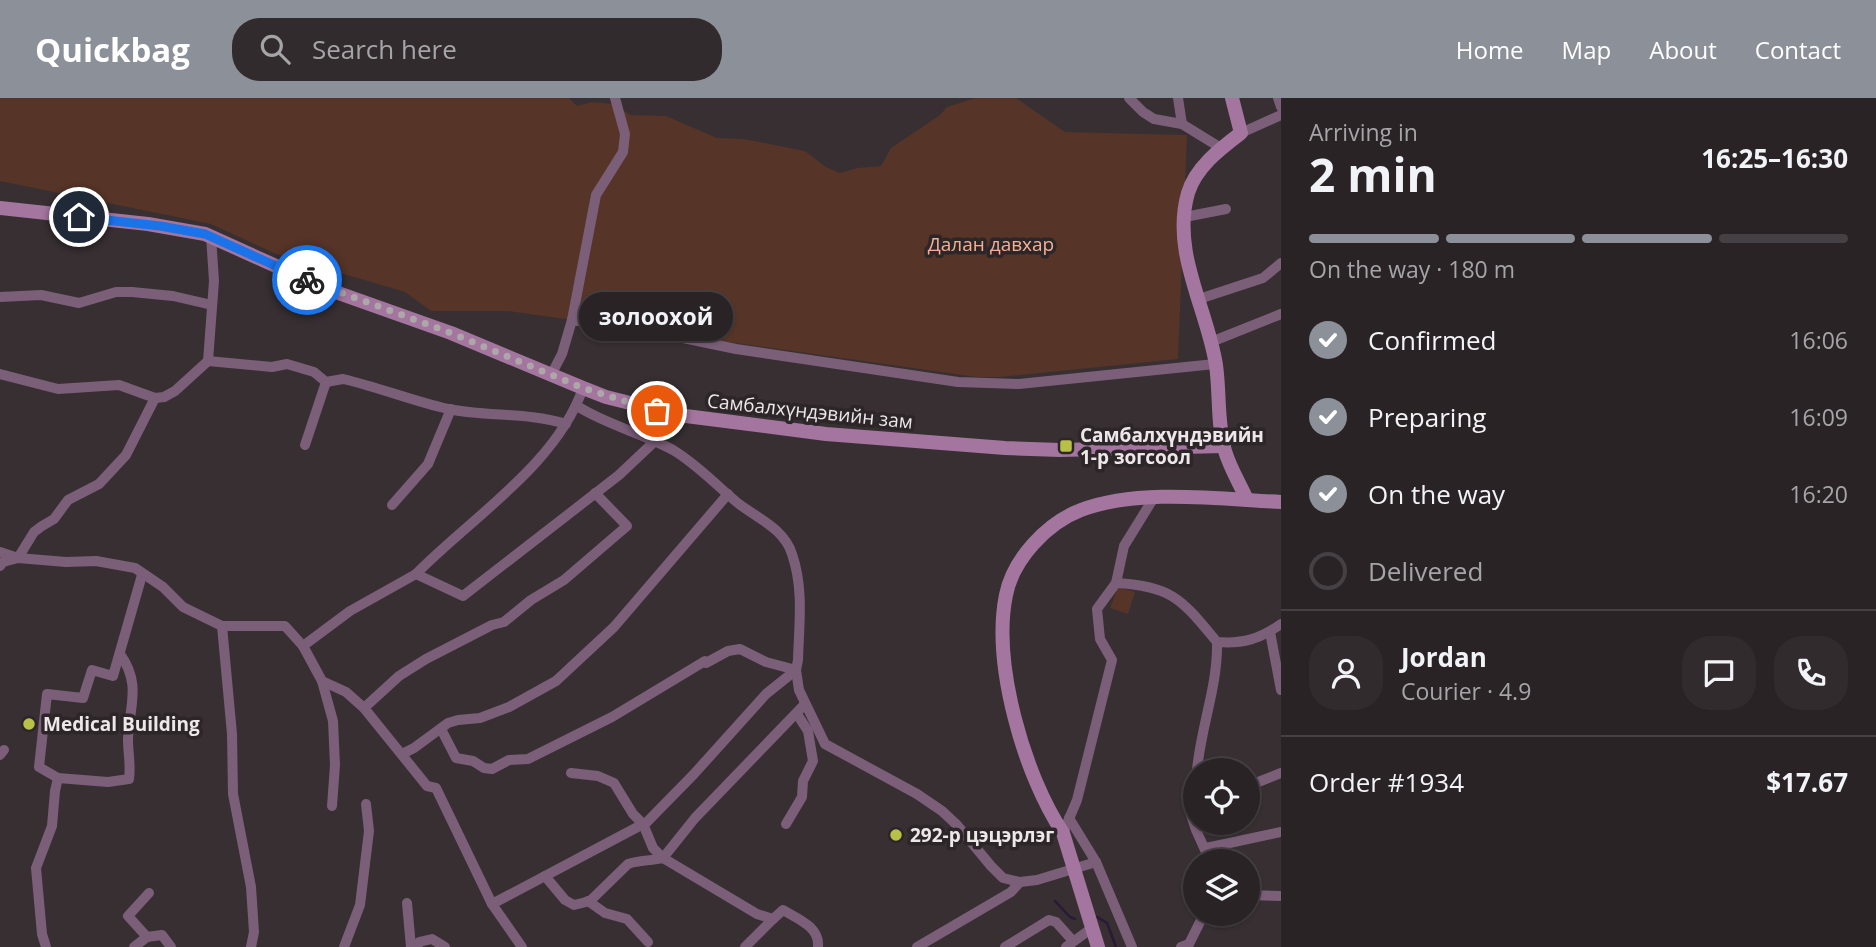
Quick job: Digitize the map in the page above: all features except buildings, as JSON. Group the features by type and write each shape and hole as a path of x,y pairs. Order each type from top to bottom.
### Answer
{"street":[{"path":"551,375 562,354 572,320 597,195 623,152 625,134 615,98"},
{"path":"1129,98 1143,112 1154,118 1182,124 1221,148"},
{"path":"1178,98 1182,124"},
{"path":"1232,98 1241,133"},
{"path":"1278,98 1281,107"},
{"path":"1247,500 1224,446 1216,364 1186,256 1186,205 1192,182 1221,148 1241,133 1281,115"},
{"name":"Самбалхүндэвийн зам","path":"0,208 160,226 211,236 327,289 417,320 583,388 628,403 678,415 736,424 893,440 1060,450 1224,446"},
{"path":"1185,217 1226,209"},
{"path":"0,374 58,389 119,385 155,398 175,391 208,361 214,281 211,236"},
{"path":"1199,299 1263,278 1281,263"},
{"path":"0,296 41,295 79,303 116,292 132,292 173,296 212,305"},
{"path":"1211,342 1281,314"},
{"path":"572,320 736,349 958,383 1019,384 1216,364"},
{"path":"208,361 272,367 287,364 314,372 327,382 343,379 451,409 502,416 547,418 566,424"},
{"path":"305,444 327,382"},
{"path":"303,646 350,611 416,574 445,545 497,502 529,470 566,424 577,406 583,388"},
{"path":"0,566 3,562 18,558 34,533 54,519 68,500 99,484 126,455 155,398"},
{"path":"577,406 601,420 655,441 687,460 779,533 792,554 800,596 796,670 799,690 825,744 930,803 957,825 1000,875 1020,882 1037,880 1096,862"},
{"path":"392,505 428,464 451,409"},
{"path":"416,574 463,596 595,493 655,441"},
{"path":"364,708 399,676 426,659 492,625 504,622 531,600 564,580 628,526 595,493"},
{"path":"402,754 458,720 480,718 509,708 556,681 614,627 728,494"},
{"path":"1098,947 1063,833 1053,818 1025,754 1010,702 1004,644 1006,595 1012,576 1026,553 1044,534 1067,517 1094,506 1153,499 1210,497 1281,502"},
{"path":"1063,833 1077,800 1112,660 1100,639 1097,609 1116,583 1124,546 1153,499"},
{"path":"0,552 18,558 66,562 96,561 135,568 163,587 183,607 222,626 285,626 303,646 322,681 333,721 332,806"},
{"path":"120,653 128,665 134,699 128,738 129,779 108,782 58,778 39,767 47,694 83,698 92,670 114,676 120,653 142,575"},
{"path":"1116,583 1142,584 1166,591 1188,607 1217,642 1214,686 1199,758"},
{"path":"1217,642 1238,643 1258,638 1281,624"},
{"path":"222,626 232,734 233,794 251,887 254,932 251,947"},
{"path":"1270,632 1281,690"},
{"path":"440,729 456,758 492,769 509,760 528,759 612,717 705,661 706,663 728,652 740,649 766,662 796,670"},
{"path":"492,904 643,824 694,774 766,694 796,670"},
{"path":"322,681 346,692 364,708 427,786 436,788 492,904 522,947"},
{"path":"545,876 565,900 574,905 588,901 628,864 663,858 695,818 805,704"},
{"path":"786,824 802,797 803,781 813,761 808,731 797,714"},
{"path":"571,773 598,776 614,783 633,814 643,824 653,848 663,858 757,914 773,919"},
{"path":"1260,781 1281,773"},
{"path":"46,947 42,934 36,868 52,826 58,778"},
{"path":"344,947 360,905 369,831 366,804"},
{"path":"1069,818 1096,862 1132,947"},
{"path":"1199,835 1206,848 1281,832"},
{"path":"917,947 1010,892 1020,882"},
{"path":"147,937 128,916 149,893"},
{"path":"1260,895 1281,896"},
{"path":"588,901 605,913 628,919 648,942"},
{"path":"407,903 411,947"},
{"path":"745,947 783,909 812,928 818,937 818,947"},
{"path":"1005,947 1049,920 1056,922 1069,944 1092,928"},
{"path":"1189,946 1198,926"},
{"path":"134,947 147,937 162,935 171,947"},
{"path":"417,947 419,942 432,939 444,947"}],"green space":[{"name":"Далан давхар","path":"0,98 569,98 577,106 591,102 615,104 630,115 666,116 717,138 744,139 805,151 826,167 840,173 881,166 891,148 940,115 947,107 975,98 1016,98 1065,132 1187,135 1178,359 977,377 508,311 431,311 405,292 276,254 211,224 0,181"},
{"path":"1118,587 1135,592 1128,614 1110,608"}],"waterway":[{"path":"1055,901 1075,919"},
{"path":"1097,917 1107,923 1116,947"}],"way so far":[{"path":"307,280 451,333 606,397 657,411"}],"place":[{"name":"золоохой","path":"657,411"},
{"name":"Самбалхүндэвийн 1-р зогсоол","path":"1066,446"},
{"name":"Medical Building","path":"29,724"},
{"name":"292-р цэцэрлэг","path":"896,835"}],"route":[{"path":"79,217 205,234 307,280"}]}
